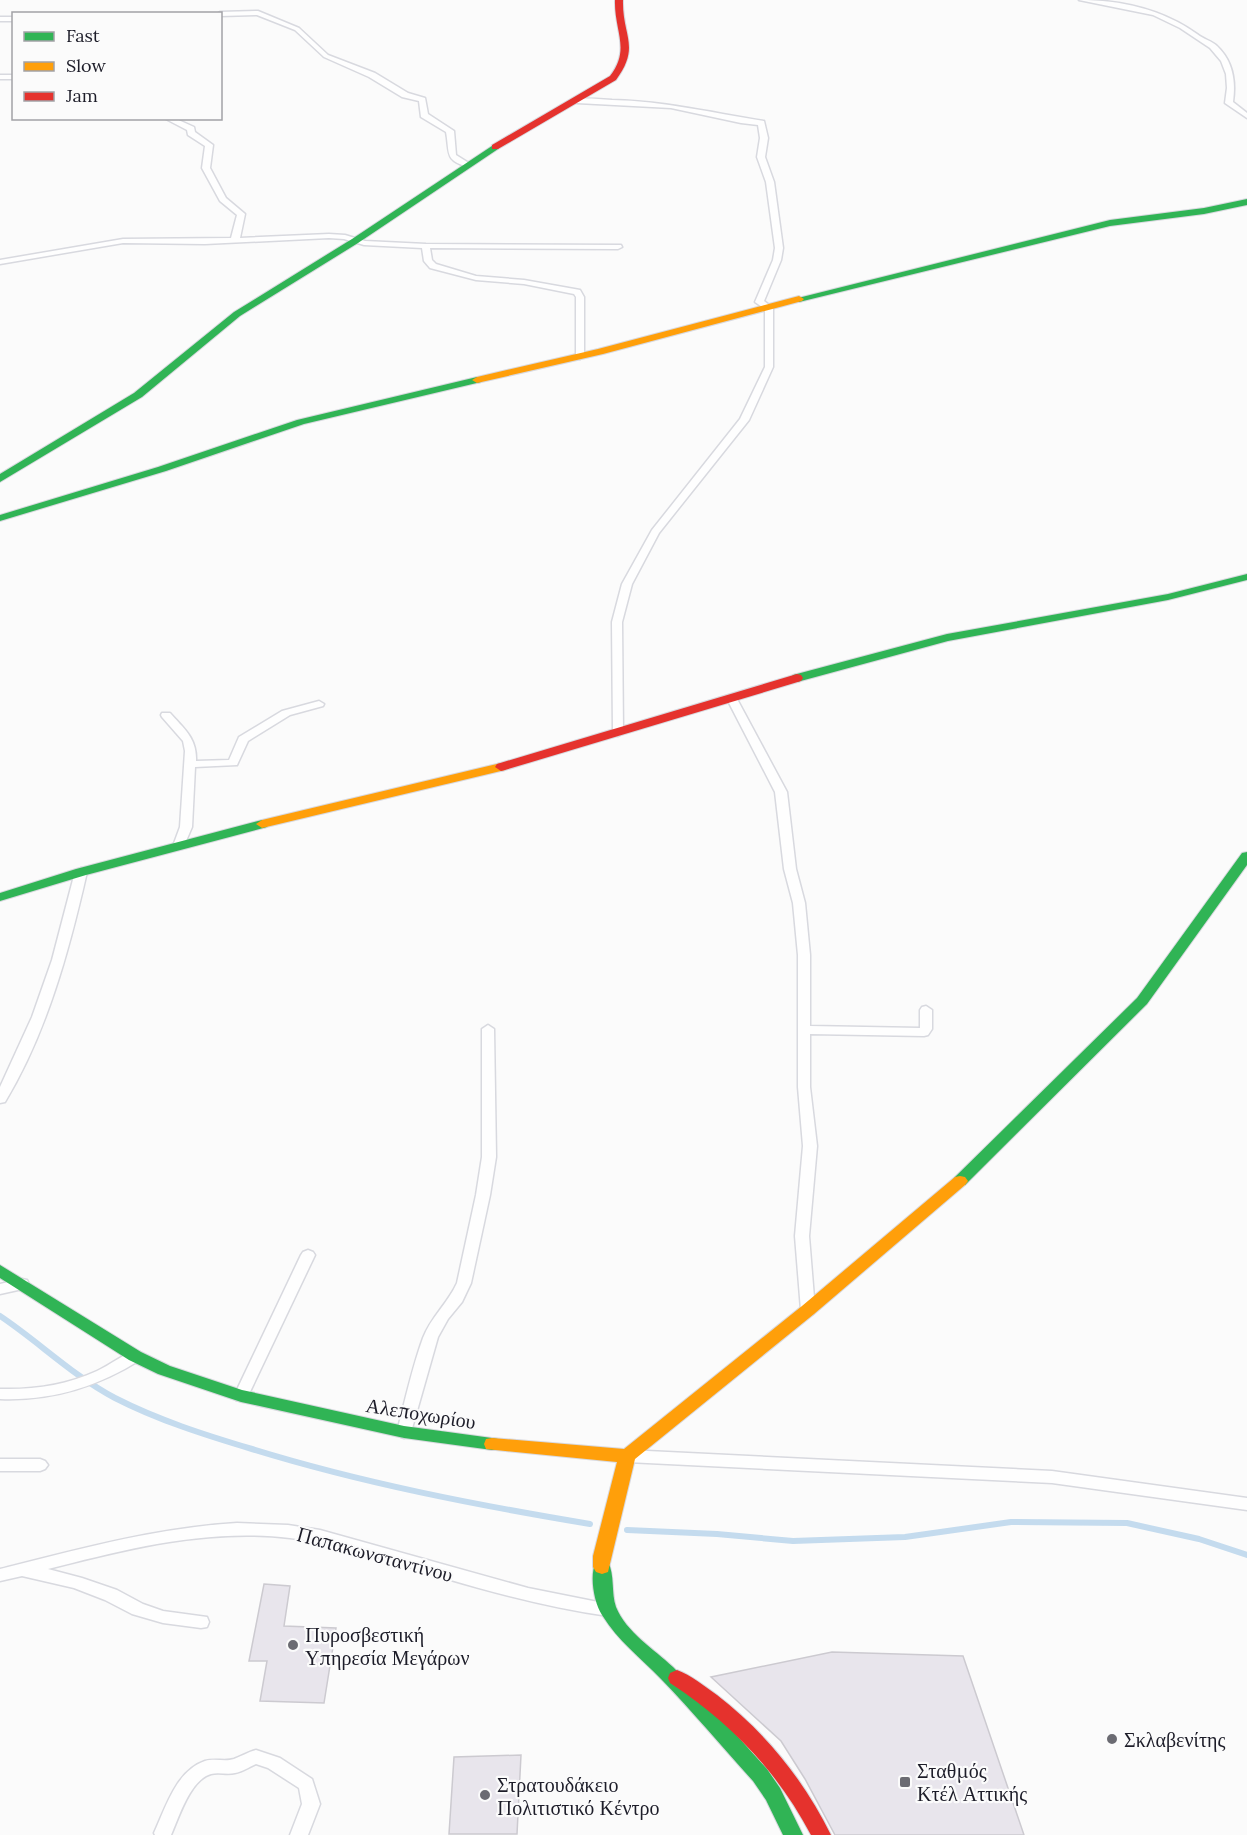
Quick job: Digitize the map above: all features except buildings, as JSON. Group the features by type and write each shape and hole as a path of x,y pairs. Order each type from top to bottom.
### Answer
{"street":[{"path":"0,479 138,395 237,314 355,242 491,149 578,101 613,78 626,63 628,52 618,13 619,0"},
{"path":"1082,0 1156,13 1182,24 1197,38 1214,47 1224,58 1232,90 1230,105 1247,117"},
{"path":"222,14 258,13 297,28 326,56 378,77 405,95 422,100 424,115 446,127 451,133 451,153 454,159 468,165"},
{"path":"578,101 676,107 735,121 762,123 764,138 761,157 770,182 778,248 777,260 759,302 770,308"},
{"path":"171,120 191,129 191,133 210,146 206,168 223,199 241,214 235,240"},
{"path":"0,518 162,470 302,422 449,384 580,356 899,273 1110,223 1204,212 1247,202"},
{"path":"0,262 123,241 329,236 345,237 355,242 426,246 618,247"},
{"path":"426,246 428,261 435,267 476,278 519,281 577,292 580,297 580,356"},
{"path":"618,733 617,622 627,584 655,532 744,420 765,380 769,367 770,308"},
{"path":"0,897 81,872 179,846 461,777 618,733 816,672 956,636 1168,597 1247,577"},
{"path":"732,699 781,792 790,869 799,903 804,955 804,1087 810,1146 802,1236 808,1310"},
{"path":"191,764 233,763 243,739 286,713 319,704"},
{"path":"166,715 188,740 191,764 186,827 179,846"},
{"path":"793,1835 773,1794 760,1775 666,1672 639,1650 608,1610 603,1587 602,1556 627,1456 936,1204 1142,1001 1247,856"},
{"path":"0,1099 18,1068 35,1029 60,951 81,872"},
{"path":"804,1030 924,1032 926,1010"},
{"path":"404,1432 431,1337 441,1316 457,1298 464,1283 483,1195 489,1156 488,1029"},
{"path":"241,1396 308,1255"},
{"name":"Αλεποχωρίου","path":"0,1271 135,1356 164,1370 241,1396 404,1432 476,1443 627,1456"},
{"path":"0,1289 22,1284"},
{"path":"0,1394 37,1395 64,1389 89,1381 135,1356"},
{"path":"627,1456 1034,1475 1247,1504"},
{"path":"0,1465 40,1466"},
{"name":"Παπακωνσταντίνου","path":"0,1575 108,1546 168,1535 214,1530 272,1530 320,1536 546,1601 608,1610"},
{"path":"23,1569 76,1582 111,1595 138,1609 163,1617 201,1623"},
{"path":"666,1672 699,1691 755,1738 794,1784 820,1835"},
{"path":"163,1833 184,1790 195,1775 205,1769 216,1766 235,1766 256,1757 265,1758 306,1784 311,1804 299,1835"}],"waterway":[{"path":"0,1316 100,1389 131,1406 182,1426 234,1444 377,1483 590,1524"},
{"path":"627,1530 717,1534 793,1541 905,1537 1011,1522 1127,1523 1199,1539 1247,1555"}],"traffic: fast":[{"path":"0,479 138,395 237,314 355,241 495,147"},
{"path":"799,299 1110,223 1204,211 1247,202"},
{"path":"0,518 162,469 301,422 477,380"},
{"path":"797,678 947,638 1168,597 1247,577"},
{"path":"0,897 81,872 262,824"},
{"path":"960,1181 1142,1001 1247,856"},
{"path":"0,1271 135,1356 164,1370 241,1396 404,1432 492,1444"},
{"path":"602,1567 608,1610 627,1637 666,1672 760,1775 773,1794 793,1835"}],"traffic: slow":[{"path":"477,380 600,352 799,299"},
{"path":"262,824 501,767"},
{"path":"627,1456 808,1310 960,1181"},
{"path":"492,1444 627,1456 602,1556 602,1567"}],"traffic: jam":[{"path":"495,147 613,78 621,67 626,49 620,23 619,0"},
{"path":"501,767 797,678"},
{"path":"677,1678 722,1709 760,1746 793,1787 821,1835"}],"place":[{"name":"Πυροσβεστική Υπηρεσία Μεγάρων","path":"293,1645"},
{"name":"Σκλαβενίτης","path":"1112,1739"},
{"name":"Σταθμός Κτέλ Αττικής","path":"905,1782"},
{"name":"Στρατουδάκειο Πολιτιστικό Κέντρο","path":"485,1795"}]}
